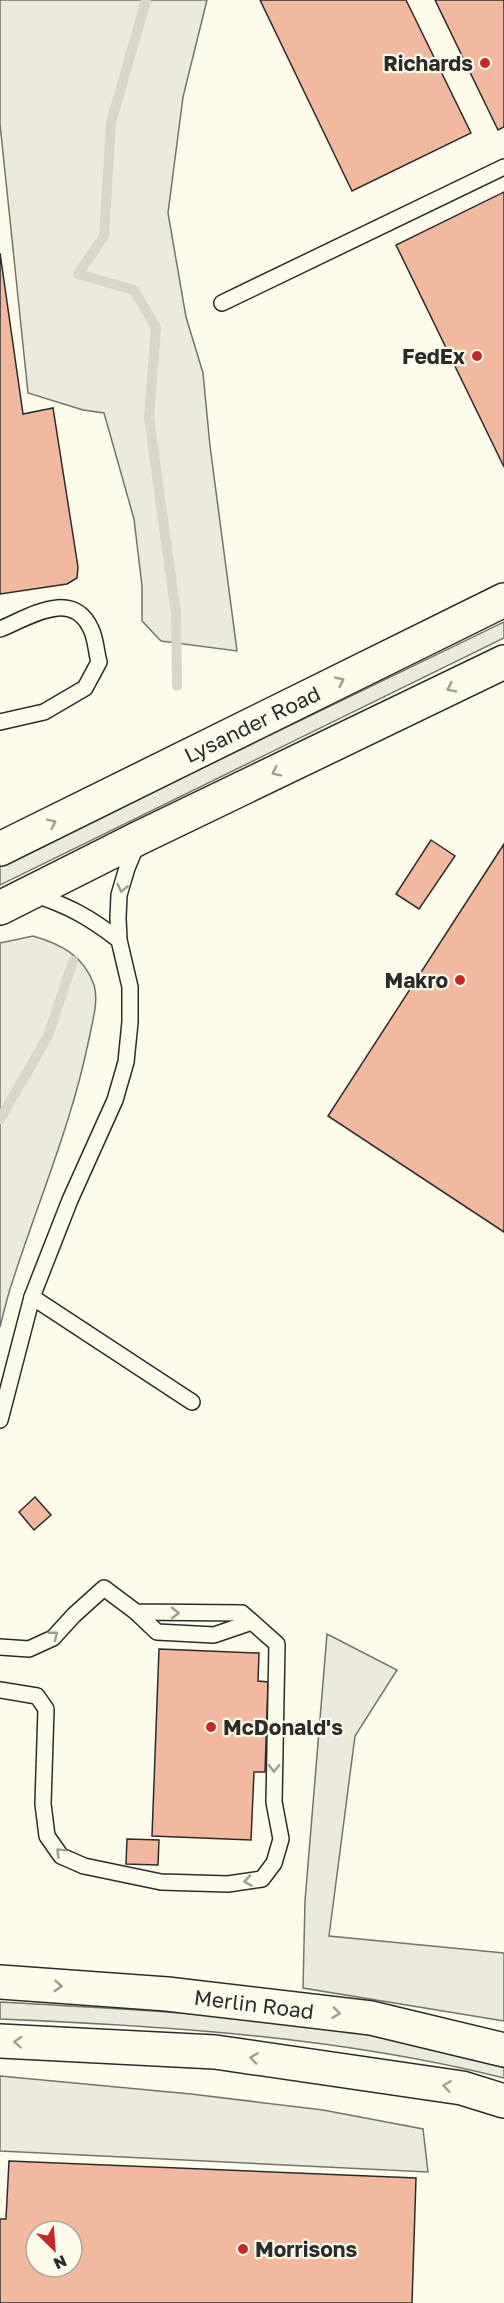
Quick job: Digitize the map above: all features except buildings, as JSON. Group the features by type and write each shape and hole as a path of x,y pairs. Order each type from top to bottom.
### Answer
{"street":[{"name":"Lysander Road","path":"0,849 504,600"},
{"path":"0,908 139,838 504,662"},
{"name":"Merlin Road","path":"0,1982 167,1994 371,2018 504,2050"},
{"path":"0,2041 215,2052 462,2088 504,2101"}],"lane":[{"path":"222,303 504,167"},
{"path":"0,629 50,609 66,607 79,611 92,630 99,662 85,688 44,712 0,723"},
{"path":"0,1420 32,1297 70,1200 115,1100 126,1062 130,1022 130,987 119,940 119,895 139,838"},
{"path":"30,892 66,905 93,920 119,940"},
{"path":"32,1297 192,1402"},
{"path":"0,1647 28,1649 53,1638 104,1588 136,1612 157,1632 214,1635 252,1622"},
{"path":"0,1690 37,1696 46,1709 43,1804 47,1836 61,1856 84,1866 161,1882 228,1884 262,1879 274,1863 281,1839 274,1802 277,1644 242,1613 136,1612"}],"shaded area":[{"path":"0,0 207,0 183,97 168,213 186,317 203,373 210,446 237,651 161,641 142,621 142,586 134,519 104,413 83,410 28,393 0,124"},
{"path":"504,622 504,638 0,885 0,866"},
{"path":"33,936 62,947 78,959 90,975 94,985 95,1005 82,1070 73,1101 10,1288 0,1327 0,943"},
{"path":"327,1634 397,1670 355,1736 329,1936 504,1953 504,2021 303,1988 305,1901"},
{"path":"0,2002 249,2019 397,2037 504,2060 504,2078 380,2052 317,2043 127,2025 0,2019"},
{"path":"0,2076 191,2094 323,2110 423,2129 428,2172 0,2151"}],"waterway":[{"path":"146,0 111,123 104,236 78,274 134,290 156,328 149,418 176,614 177,686"},
{"path":"0,1119 48,1036 73,961"}],"place":[{"name":"Richards","path":"485,63"},
{"name":"FedEx","path":"477,356"},
{"name":"Makro","path":"460,980"},
{"name":"McDonald's","path":"211,1727"},
{"name":"Morrisons","path":"243,2249"}]}
